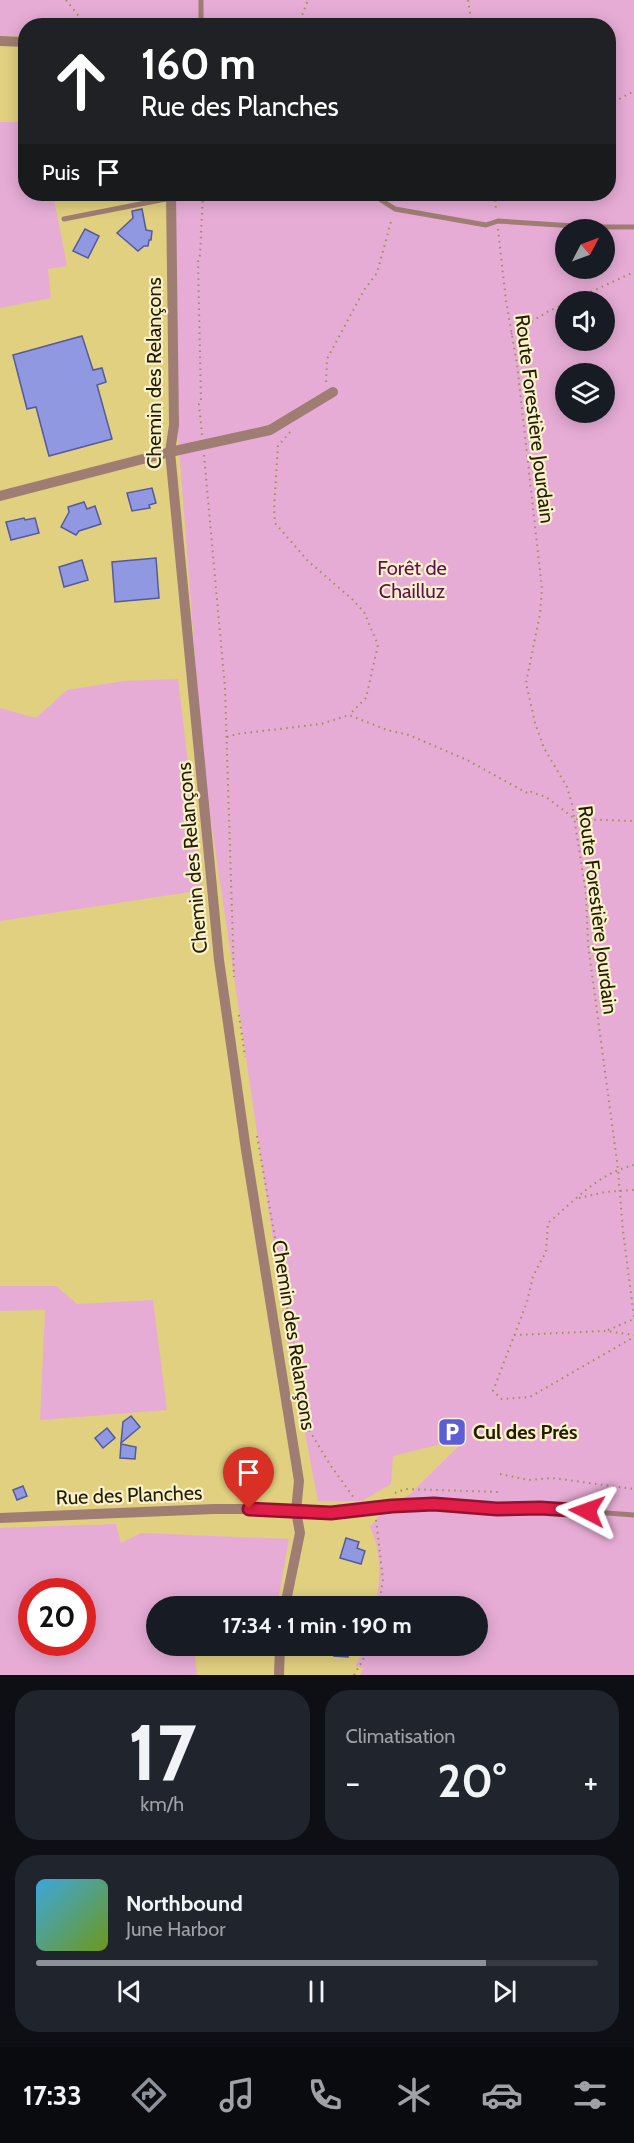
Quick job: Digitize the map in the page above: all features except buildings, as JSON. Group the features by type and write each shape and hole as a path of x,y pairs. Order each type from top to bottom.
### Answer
{"street":[{"path":"0,41 18,42"},
{"name":"Chemin des Relançons","path":"171,201 174,425 170,452 219,960 246,1150 300,1481 296,1511 300,1533 287,1596"},
{"path":"0,496 170,452 270,430 333,392"},
{"name":"Rue des Planches","path":"0,1518 214,1509 267,1509 331,1513 434,1504 497,1509"},
{"path":"279,1675 280,1656"}],"lane":[{"path":"201,0 201,18"},
{"name":"Chemin des Relançons","path":"64,219 148,201"},
{"path":"383,201 395,209 486,225 498,221 590,227 634,227"},
{"path":"497,1509 540,1508 634,1515"}],"path":[{"path":"66,0 80,18"},
{"path":"301,18 308,0"},
{"path":"468,0 471,18"},
{"path":"616,101 634,91"},
{"path":"203,201 198,260 201,402 199,404 225,688 234,978"},
{"name":"Route Forestière Jourdain","path":"496,201 542,589 540,615 526,683 535,723 544,748 567,787 574,819 586,894 588,944 618,1169 634,1318"},
{"path":"313,404 326,391 327,359 364,290 376,273 395,209"},
{"path":"592,291 634,272"},
{"path":"511,334 555,307"},
{"path":"226,737 321,724 349,716 366,698 378,645 364,612 308,561 275,523 278,446 292,430"},
{"path":"349,716 370,725 409,735 467,760 529,794 531,792 546,797 574,819 634,821"},
{"path":"238,1010 246,1062"},
{"path":"256,1131 295,1351 304,1377 306,1425 331,1466 363,1510"},
{"path":"634,1165 618,1169 596,1182 548,1223 546,1252 533,1276 527,1302 493,1390 502,1399 530,1397 634,1336"},
{"path":"576,1199 619,1190 634,1190"},
{"path":"606,1331 634,1318"},
{"path":"514,1335 606,1331 634,1336"},
{"path":"500,1474 528,1480 552,1478 634,1489"},
{"path":"395,1493 405,1489 499,1492"},
{"path":"377,1508 375,1517 383,1579 380,1596"},
{"path":"354,1675 365,1656"}],"green space":[{"name":"Forêt de Chailluz","path":"0,0 634,0 634,1675 360,1675 364,1668 355,1666 360,1656 488,1656 488,1596 377,1596 379,1566 377,1546 370,1527 382,1512 410,1494 468,1437 393,1456 391,1484 362,1501 318,1501 290,1355 204,774 178,435 175,201 616,201 616,18 18,18 18,36 0,36"},
{"path":"0,122 18,122 18,201 54,201 67,266 48,269 51,298 0,308"},
{"path":"178,679 203,890 0,921 0,708 36,718 67,690 124,681"},
{"path":"0,1286 56,1286 77,1304 153,1300 167,1410 40,1420 45,1310 0,1311"},
{"path":"116,1524 121,1543 141,1533 289,1539 279,1596 146,1596 146,1656 195,1656 197,1675 0,1675 0,1528"}],"place":[{"name":"Cul des Prés","path":"452,1432"}],"route":[{"path":"249,1509 331,1513 434,1504 497,1509 540,1508 587,1511"}]}
